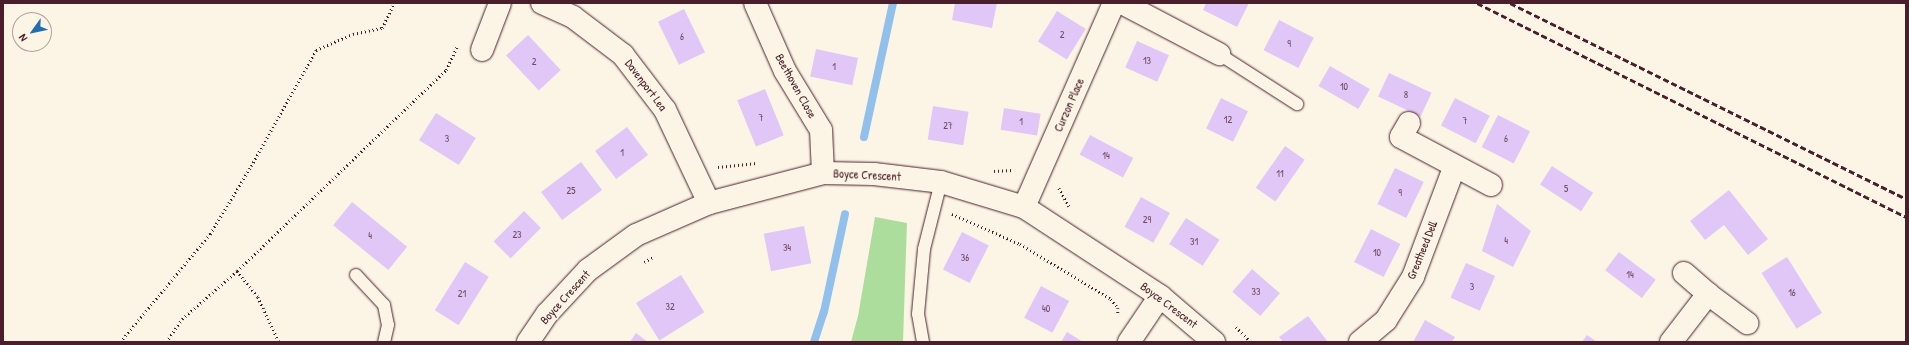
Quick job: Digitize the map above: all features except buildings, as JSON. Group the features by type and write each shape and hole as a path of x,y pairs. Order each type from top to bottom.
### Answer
{"street":[{"path":"482,50 500,3"},
{"name":"Davenport Lea","path":"542,3 573,17 623,55 665,110 709,203"},
{"name":"Beethoven Close","path":"755,3 785,71 821,130 823,173"},
{"name":"Curzon Place","path":"1024,207 1114,3"},
{"path":"1122,3 1219,54"},
{"path":"1409,123 1401,137 1454,168 1491,185"},
{"name":"Greatheed Dell","path":"1360,342 1386,320 1412,277 1454,168"},
{"name":"Boyce Crescent","path":"528,342 546,314 588,270 636,236 709,203 823,173 874,174 942,182 1024,207 1160,296 1214,342"},
{"path":"1684,273 1708,294 1747,323"},
{"path":"1671,342 1708,294"},
{"path":"1133,336 1160,296"}],"lane":[{"path":"1219,54 1297,104"},
{"path":"923,342 918,314 924,249 934,206 942,182"},
{"path":"356,275 384,305 388,325 384,342"}],"path":[{"path":"120,342 210,234 251,166 316,50 353,34 382,28 394,3"},
{"path":"166,342 182,319 237,271 446,70 458,43"},
{"path":"934,206 1020,244 1111,299 1118,308 1119,321 1133,336"},
{"path":"643,263 660,252"},
{"path":"237,271 258,297 279,342"}],"green space":[{"path":"875,217 907,223 903,342 851,342 858,316"}],"waterway":[{"path":"864,137 893,3"},
{"path":"814,342 824,312 845,214"}],"railway":[{"path":"1477,3 1906,217"},
{"path":"1510,3 1906,199"}]}
